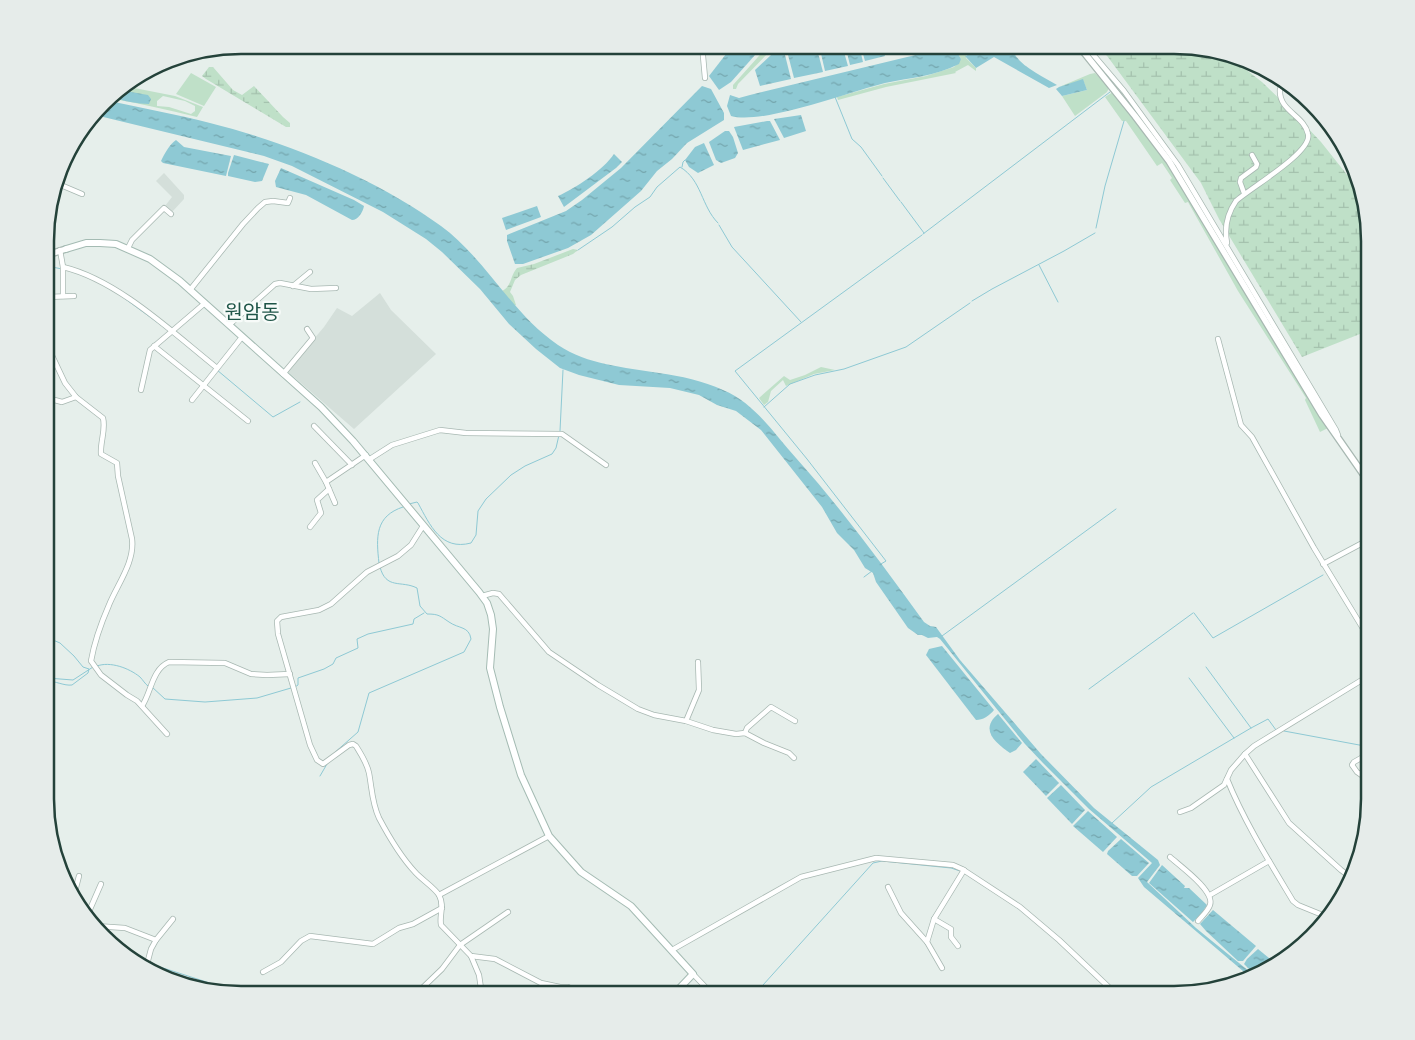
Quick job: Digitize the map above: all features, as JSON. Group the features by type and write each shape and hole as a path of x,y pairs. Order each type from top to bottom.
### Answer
{"main road":[{"path":"63,249 86,243 100,242 128,248 150,259 190,290 321,407 368,457 482,596 489,609 493,629 490,668 500,707 521,775 549,836 582,872 631,906 672,950 693,974 682,986"}],"street":[{"path":"703,54 706,78"},
{"path":"1085,54 1136,116 1169,161 1322,415 1361,471"},
{"path":"1092,54 1124,91 1173,158 1336,430 1339,439"},
{"path":"1229,249 1226,240 1226,225 1231,208 1236,201 1244,193 1298,154 1309,140 1309,134 1304,126 1281,103 1281,87"},
{"path":"1244,193 1240,182 1241,178 1256,167 1257,164 1252,155"},
{"path":"62,186 82,194"},
{"path":"190,290 258,208 265,202 273,200 288,203 290,198"},
{"path":"128,248 132,240 164,208 171,214"},
{"path":"54,252 63,249 63,296"},
{"path":"63,266 79,270 111,287 172,331 217,368"},
{"path":"293,286 310,272"},
{"path":"228,325 271,286 280,283 311,289 336,288"},
{"path":"54,297 74,296"},
{"path":"141,390 150,350 205,303"},
{"path":"283,374 313,338 307,329"},
{"path":"192,400 242,337"},
{"path":"1218,339 1241,425 1252,437 1323,564 1361,621"},
{"path":"154,346 248,421"},
{"path":"54,360 65,383 76,397 102,418 104,429 100,446 101,454 117,463 132,544 123,576 108,606 91,661 101,675 126,695 137,701 167,734"},
{"path":"54,400 62,402 76,397"},
{"path":"314,426 352,465"},
{"path":"326,482 352,465 392,445 440,430 466,433 562,434 606,464"},
{"path":"315,463 326,482 334,503"},
{"path":"310,527 321,512 317,500 328,489"},
{"path":"423,526 411,545 398,556 367,572 331,604 319,610 282,618 277,621 278,634 310,745 317,760 323,764 350,745 356,746 369,771 372,800 380,819 409,866 426,884 435,889 439,894 442,908 441,925 471,956 479,975 481,986"},
{"path":"1323,564 1361,544"},
{"path":"482,596 493,593 499,594 548,652 638,709 713,730 736,734 745,732 764,743 789,753 794,758"},
{"path":"142,706 152,683 163,665 169,662 225,663 251,674 290,674"},
{"path":"686,721 699,690 698,662"},
{"path":"1180,812 1191,808 1224,786 1231,770 1244,754 1254,746 1361,681"},
{"path":"745,732 771,707 795,721"},
{"path":"1244,754 1290,822 1346,874"},
{"path":"1361,758 1354,762 1352,766 1361,775"},
{"path":"1227,778 1233,794 1293,900 1298,905 1322,915"},
{"path":"439,894 549,836"},
{"path":"1170,857 1210,895 1210,907 1198,921"},
{"path":"672,950 802,877 876,858 953,865 964,870 1020,907 1059,940 1108,986"},
{"path":"1210,895 1269,860"},
{"path":"928,942 934,919 964,870"},
{"path":"76,888 79,876"},
{"path":"90,910 101,884"},
{"path":"888,887 901,913 928,942 942,968"},
{"path":"263,972 281,962 301,942 310,936 373,944 399,928 413,924 442,908"},
{"path":"424,986 442,969 460,945 508,912"},
{"path":"148,961 156,940 173,919"},
{"path":"934,919 952,929 951,937 958,946"},
{"path":"103,926 126,928 156,940"},
{"path":"471,956 495,959 541,983 555,986"},
{"path":"693,974 704,986"}],"shaded area":[{"path":"164,173 184,195 184,199 172,212 165,206 172,197 156,181"},
{"path":"380,293 391,310 436,354 354,429 287,371 324,327 337,308 352,316"}],"green space":[{"path":"761,54 767,54 738,84 736,89 733,89 733,85"},
{"path":"958,54 969,54 966,55 966,58 976,68 976,71 968,65 956,73 886,87 838,100 837,97 884,84 926,76 954,67 961,59"},
{"path":"1106,54 1199,55 1242,67 1262,82 1321,142 1351,180 1358,204 1361,228 1361,334 1302,357 1219,219 1201,183"},
{"path":"209,67 213,67 233,90 242,95 254,86 290,123 290,127 286,127 206,79 202,76"},
{"path":"191,73 216,87 204,106 176,94"},
{"path":"1095,73 1109,88 1107,92 1075,116 1062,96 1087,90 1083,80 1059,87"},
{"path":"133,88 175,96 203,107 197,117 117,100","holes":["163,96 185,101 195,106 195,111 191,114 169,107 157,106 157,101"]},
{"path":"1113,92 1152,141 1328,428 1320,432 1305,400 1306,398 1238,291 1188,202 1185,203 1170,180 1172,178 1162,163 1157,166 1126,121 1122,121 1105,97"},
{"path":"573,249 578,250 573,254 521,275 515,280 510,292 516,305 514,306 502,291 508,286 517,268 534,264"},
{"path":"821,367 835,370 814,374 786,386 783,380 771,391 768,402 764,405 759,398 784,376 790,380"}],"water":[{"path":"726,54 756,54 731,82 719,90 709,76"},
{"path":"785,54 791,79 760,86 755,70 771,55"},
{"path":"788,54 818,54 823,72 794,78"},
{"path":"821,54 845,54 848,66 825,71"},
{"path":"847,54 861,54 863,62 850,65"},
{"path":"863,54 884,54 885,56 865,61"},
{"path":"920,54 958,54 961,59 959,64 932,74 885,83 764,116 745,118 731,116 727,106 730,95 739,98"},
{"path":"970,54 1014,54 1022,63 1057,85 1049,88 994,57 976,68 965,56"},
{"path":"1083,79 1087,90 1062,96 1056,89 1059,87"},
{"path":"702,86 711,89 724,113 724,120 687,143 657,171 641,191 591,235 568,248 523,264 515,264 507,241 507,235 566,211 582,200 621,168"},
{"path":"128,91 148,95 151,99 149,104 118,99"},
{"path":"115,102 239,131 270,140 330,164 389,193 441,226 472,254 526,318 541,332 570,352 594,361 620,367 700,381 723,390 745,403 755,411 830,497 924,622 936,627 960,660 1041,754 1094,808 1158,860 1160,865 1147,882 1196,928 1249,971 1245,972 1144,887 1138,878 1152,863 1089,809 1025,744 940,639 918,635 908,628 876,582 873,573 865,568 854,550 837,533 822,507 761,430 736,411 717,405 699,395 670,388 619,385 560,368 509,324 480,289 426,239 383,212 292,166 264,156 101,116"},
{"path":"801,115 806,131 784,138 774,119"},
{"path":"770,121 780,140 743,150 734,127"},
{"path":"725,131 729,131 733,137 738,153 735,158 721,163 716,160 709,142"},
{"path":"176,140 184,147 231,156 226,176 163,163 161,161 166,152"},
{"path":"704,143 714,165 698,173 689,167 685,160 695,147"},
{"path":"614,154 622,162 564,207 558,196 589,178"},
{"path":"234,155 269,164 262,181 255,182 228,176"},
{"path":"281,168 354,200 364,206 361,213 356,219 352,220 306,195 276,187 275,181"},
{"path":"537,206 541,217 506,230 502,218"},
{"path":"942,646 994,710 986,717 976,720 926,655 929,649"},
{"path":"998,714 1022,743 1016,750 1010,753 995,740 990,731 992,720"},
{"path":"1036,759 1059,783 1046,796 1023,772"},
{"path":"1061,785 1085,810 1072,824 1047,798"},
{"path":"1088,811 1117,837 1103,852 1073,826"},
{"path":"1121,839 1149,863 1137,876 1132,876 1107,854"},
{"path":"1162,865 1185,886 1184,888 1189,888 1207,905 1193,922 1149,883"},
{"path":"1213,910 1256,946 1243,961 1238,961 1200,924"},
{"path":"1258,949 1271,959 1250,970 1244,964"}],"waterway":[{"path":"923,234 1110,92"},
{"path":"835,97 852,139 861,147 882,176"},
{"path":"1096,228 1105,186 1124,121"},
{"path":"682,167 685,160"},
{"path":"578,250 612,227 650,197 657,187 680,167 693,179 708,209 718,223"},
{"path":"883,178 900,201"},
{"path":"901,202 924,233"},
{"path":"719,225 732,247 801,322"},
{"path":"972,301 1095,233"},
{"path":"881,564 886,561 807,459 735,371 922,235"},
{"path":"1039,265 1058,302"},
{"path":"54,267 67,270"},
{"path":"124,298 165,328"},
{"path":"764,407 790,384 815,375 844,369 906,347 970,303"},
{"path":"217,370 273,417 300,402"},
{"path":"560,431 563,370"},
{"path":"409,504 418,503 427,520 444,540 452,543 471,543 476,535 478,511 486,499 511,475 525,466 552,454 556,448 559,435"},
{"path":"379,563 379,529 387,516 403,507"},
{"path":"942,636 1116,509"},
{"path":"333,754 358,732 369,693 464,652 471,639 466,630 439,616 427,614 420,606 417,588 390,582 386,579 380,567"},
{"path":"864,577 872,571"},
{"path":"1194,613 1213,638 1323,575"},
{"path":"295,687 298,685 298,678 324,669 333,664 336,658 358,648 357,639 368,634 413,624 414,619 424,613"},
{"path":"1089,689 1193,613"},
{"path":"54,640 60,643 83,667 89,669 88,673 72,685 54,682"},
{"path":"97,666 108,664 125,668 140,677 148,686"},
{"path":"54,679 73,680 93,667"},
{"path":"1206,667 1251,728"},
{"path":"1189,678 1234,738"},
{"path":"152,687 165,699 205,702 257,698 291,688"},
{"path":"1112,823 1151,787 1251,728 1268,719 1276,730"},
{"path":"1284,731 1361,745"},
{"path":"320,776 327,764"},
{"path":"762,986 873,863 882,861 951,868 960,871"},
{"path":"157,966 216,985"}],"district":[{"name":"원암동","path":"252,312"}]}
